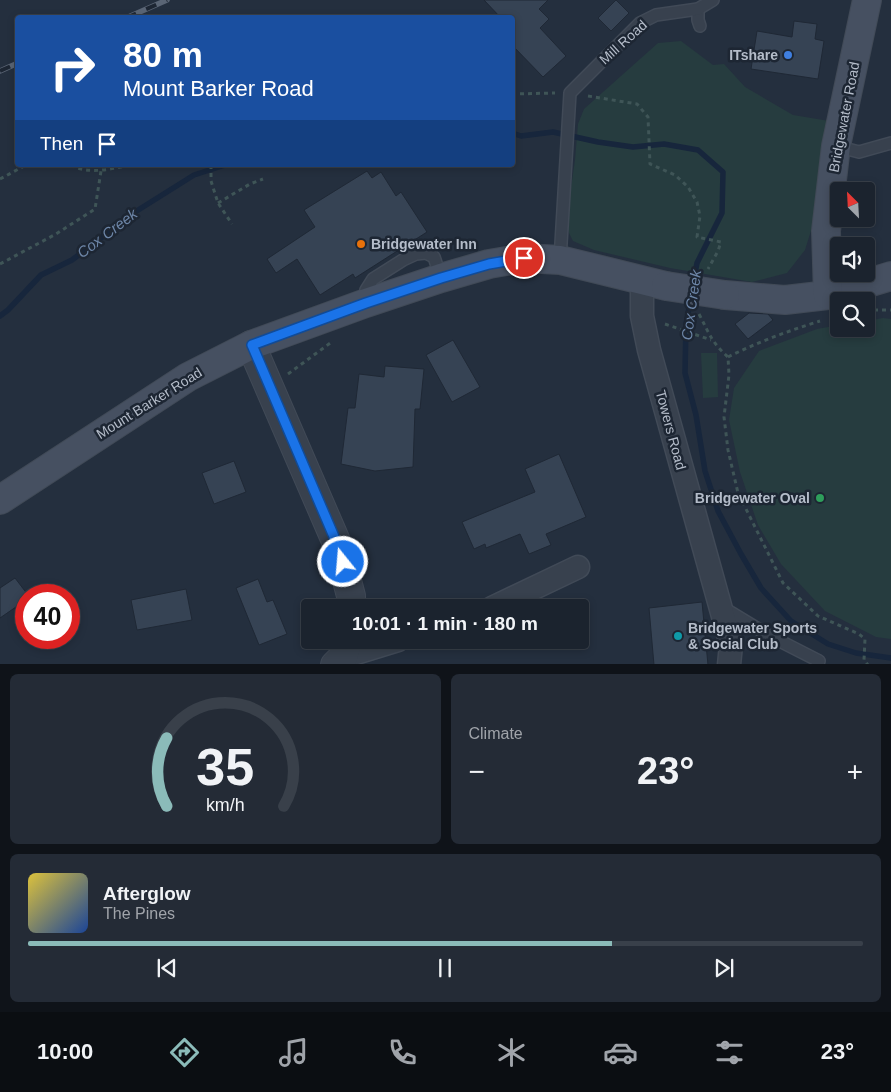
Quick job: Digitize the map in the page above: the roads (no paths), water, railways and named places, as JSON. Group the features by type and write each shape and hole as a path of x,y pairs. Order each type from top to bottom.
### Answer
{"main road":[{"name":"Bridgewater Road","path":"826,307 826,231 836,146 867,0"},
{"name":"Mount Barker Road","path":"0,500 188,377 252,345 366,303 489,264 524,258 560,260 654,284 725,295 785,300 826,307 891,276"}],"street":[{"name":"Towers Road","path":"654,284 642,316 649,350 731,645 729,664"},
{"path":"252,345 338,546 351,599"},
{"path":"511,599 578,567"},
{"path":"342,654 362,649"}],"lane":[{"name":"Mill Road","path":"560,260 570,93 640,23 656,15 698,9 713,0"},
{"path":"698,9 700,26"},
{"path":"836,146 858,152 891,143"},
{"path":"720,606 770,636 819,661"}],"waterway":[{"name":"Cox Creek","path":"515,134 521,136 553,132 598,142 633,147 664,144 698,150 723,172 722,213 697,263 693,284"},
{"name":"Cox Creek","path":"0,316 41,275 72,260 135,212 194,175 219,167"},
{"name":"Cox Creek","path":"691,298 686,324 685,373 696,415 705,471 718,511 741,554 761,588 791,621 828,644 856,653 891,658"}],"railway":[{"path":"133,15 167,0"},
{"path":"0,71 15,64"}],"place":[{"name":"ITshare","path":"788,55"},
{"name":"Bridgewater Inn","path":"361,244"},
{"name":"Bridgewater Oval","path":"820,498"},
{"name":"Bridgewater Sports & Social Club","path":"678,636"}]}
